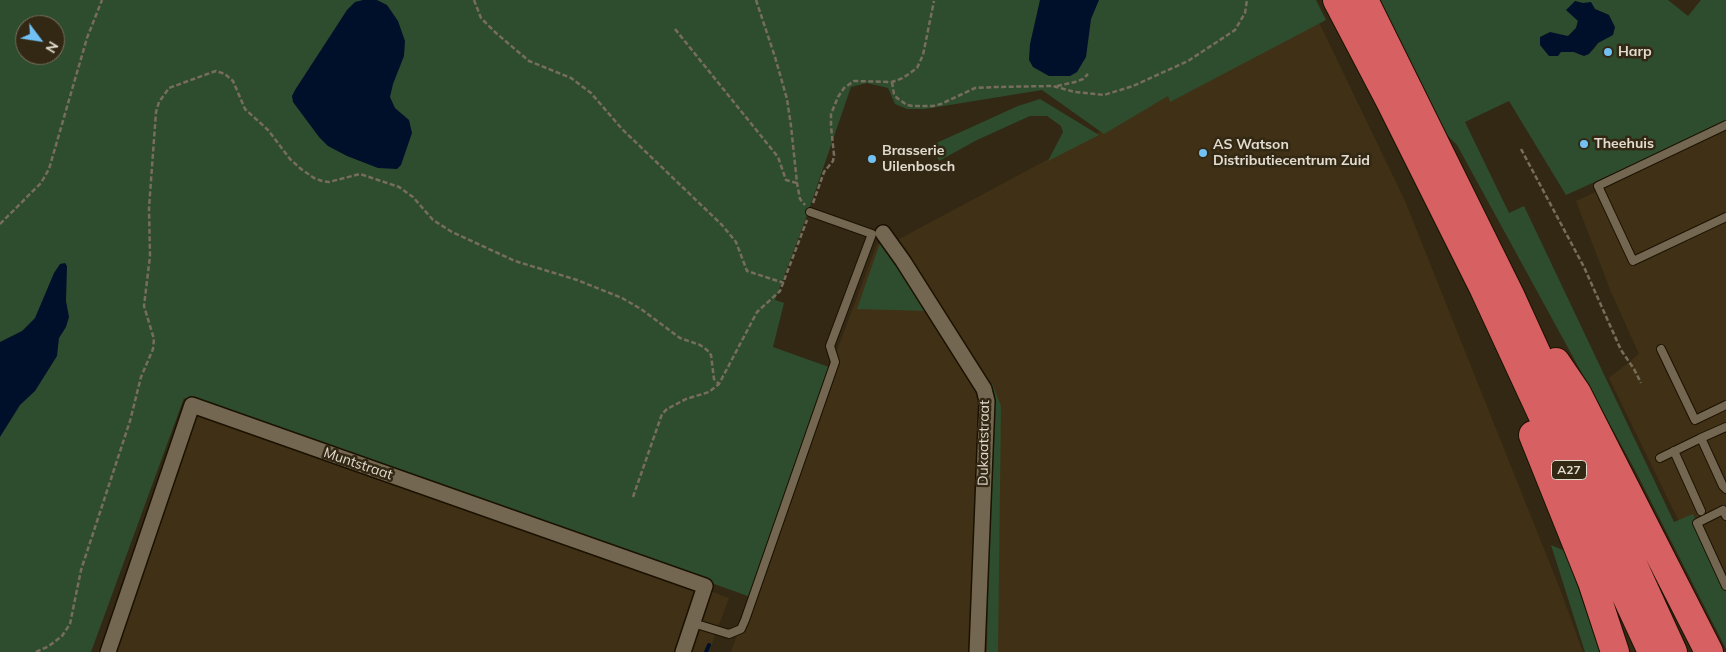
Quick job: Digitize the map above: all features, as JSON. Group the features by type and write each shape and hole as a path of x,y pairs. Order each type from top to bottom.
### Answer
{"highway":[{"name":"A27","path":"1336,0 1390,101 1484,289 1652,652"},
{"name":"A27","path":"1364,0 1512,297 1673,652"},
{"name":"A27","path":"1484,289 1515,389 1592,582 1615,652"},
{"name":"A27","path":"1512,297 1577,393 1709,652"}],"street":[{"name":"Dukaatstraat","path":"883,234 903,260 984,389 987,401 977,652"},
{"name":"Muntstraat","path":"108,652 192,405 705,586 683,652"}],"lane":[{"path":"1726,125 1598,186 1633,261 1726,217"},
{"path":"693,623 729,634 741,629 835,362 830,346 872,234 810,212"},
{"path":"1661,349 1695,420 1726,405"},
{"path":"1660,458 1726,427"},
{"path":"1701,438 1726,489"},
{"path":"1674,451 1701,511"},
{"path":"1726,516 1723,510 1697,523 1726,586"}],"path":[{"path":"0,224 34,190 49,168 86,38 102,0"},
{"path":"474,0 481,18 529,61 572,78 591,93 622,130 722,225 736,242 746,271 784,283"},
{"path":"756,0 787,99 800,199 810,212"},
{"path":"1053,86 1076,92 1104,95 1133,86 1188,61 1235,30 1245,13 1247,0"},
{"path":"633,497 662,414 666,409 686,399 709,392 719,384 757,312 780,292 824,172 832,161 834,154 831,114 838,97 844,88 854,81 892,82 911,73 921,61 934,1"},
{"path":"675,29 778,157 786,180 797,183"},
{"path":"36,652 56,641 70,624 82,570 127,430 141,377 153,349 154,338 144,306 150,256 150,208 156,112 159,102 169,88 210,73 225,74 234,81 246,109 268,130 290,159 314,178 329,182 360,174 399,187 413,197 433,220 452,232 516,261 577,280 622,298 641,308 673,333 707,350 711,355 714,379 719,384"},
{"path":"892,82 894,94 902,102 913,106 933,106 975,88 1066,85 1083,79 1088,74"},
{"path":"1520,150 1584,267 1621,350 1641,383"}],"shaded area":[{"path":"1316,16 1405,201 1560,589 1583,652 731,652 827,377 877,244 886,246"},
{"path":"1726,131 1726,618 1609,378 1639,354 1611,292 1576,201"},
{"path":"187,399 729,598 709,652 98,652"}],"green space":[{"path":"0,0 1316,0 1326,20 1170,102 1168,96 1104,134 1042,90 925,109 907,109 895,104 888,88 867,83 851,87 806,218 775,300 784,303 773,347 829,367 754,581 761,584 756,599 373,461 184,398 91,652 0,652"},
{"path":"1377,0 1668,0 1688,16 1701,0 1726,0 1726,122 1566,195 1509,101 1465,122 1509,213 1524,206 1674,522 1693,514 1726,580 1726,649 1636,472 1457,145 1446,134","holes":["1575,1 1609,15 1604,39 1593,50 1581,55 1574,52 1568,37 1576,28 1578,21"]},
{"path":"1040,99 1099,135 1048,161 1063,132 1061,126 1047,116 1030,116 977,140 939,161 932,145 1018,106"},
{"path":"880,243 890,251 930,311 857,309"},
{"path":"992,383 1001,406 998,652 987,652"},
{"path":"1551,545 1565,551 1601,652 1585,652"}],"water":[{"path":"377,0 387,5 398,21 405,41 404,56 390,97 395,108 409,120 412,133 401,165 397,169 378,168 347,156 328,146 293,102 292,96 295,90 347,10 355,2"},
{"path":"1040,0 1099,0 1091,19 1086,57 1077,72 1070,76 1049,76 1033,67 1029,60 1030,44"},
{"path":"1575,1 1591,2 1595,9 1609,15 1615,27 1613,35 1598,43 1589,54 1584,56 1574,52 1561,52 1558,56 1549,56 1540,45 1540,37 1550,32 1568,36 1576,28 1578,21 1566,10"},
{"path":"65,263 67,266 66,301 69,317 66,327 59,338 57,356 35,391 20,405 0,437 0,342 22,331 35,318 54,273 60,264"}],"waterway":[{"path":"706,652 709,645"}],"place":[{"name":"Harp","path":"1608,52"},
{"name":"Theehuis","path":"1584,144"},
{"name":"AS Watson Distributiecentrum Zuid","path":"1203,153"},
{"name":"Brasserie Uilenbosch","path":"872,159"}]}
